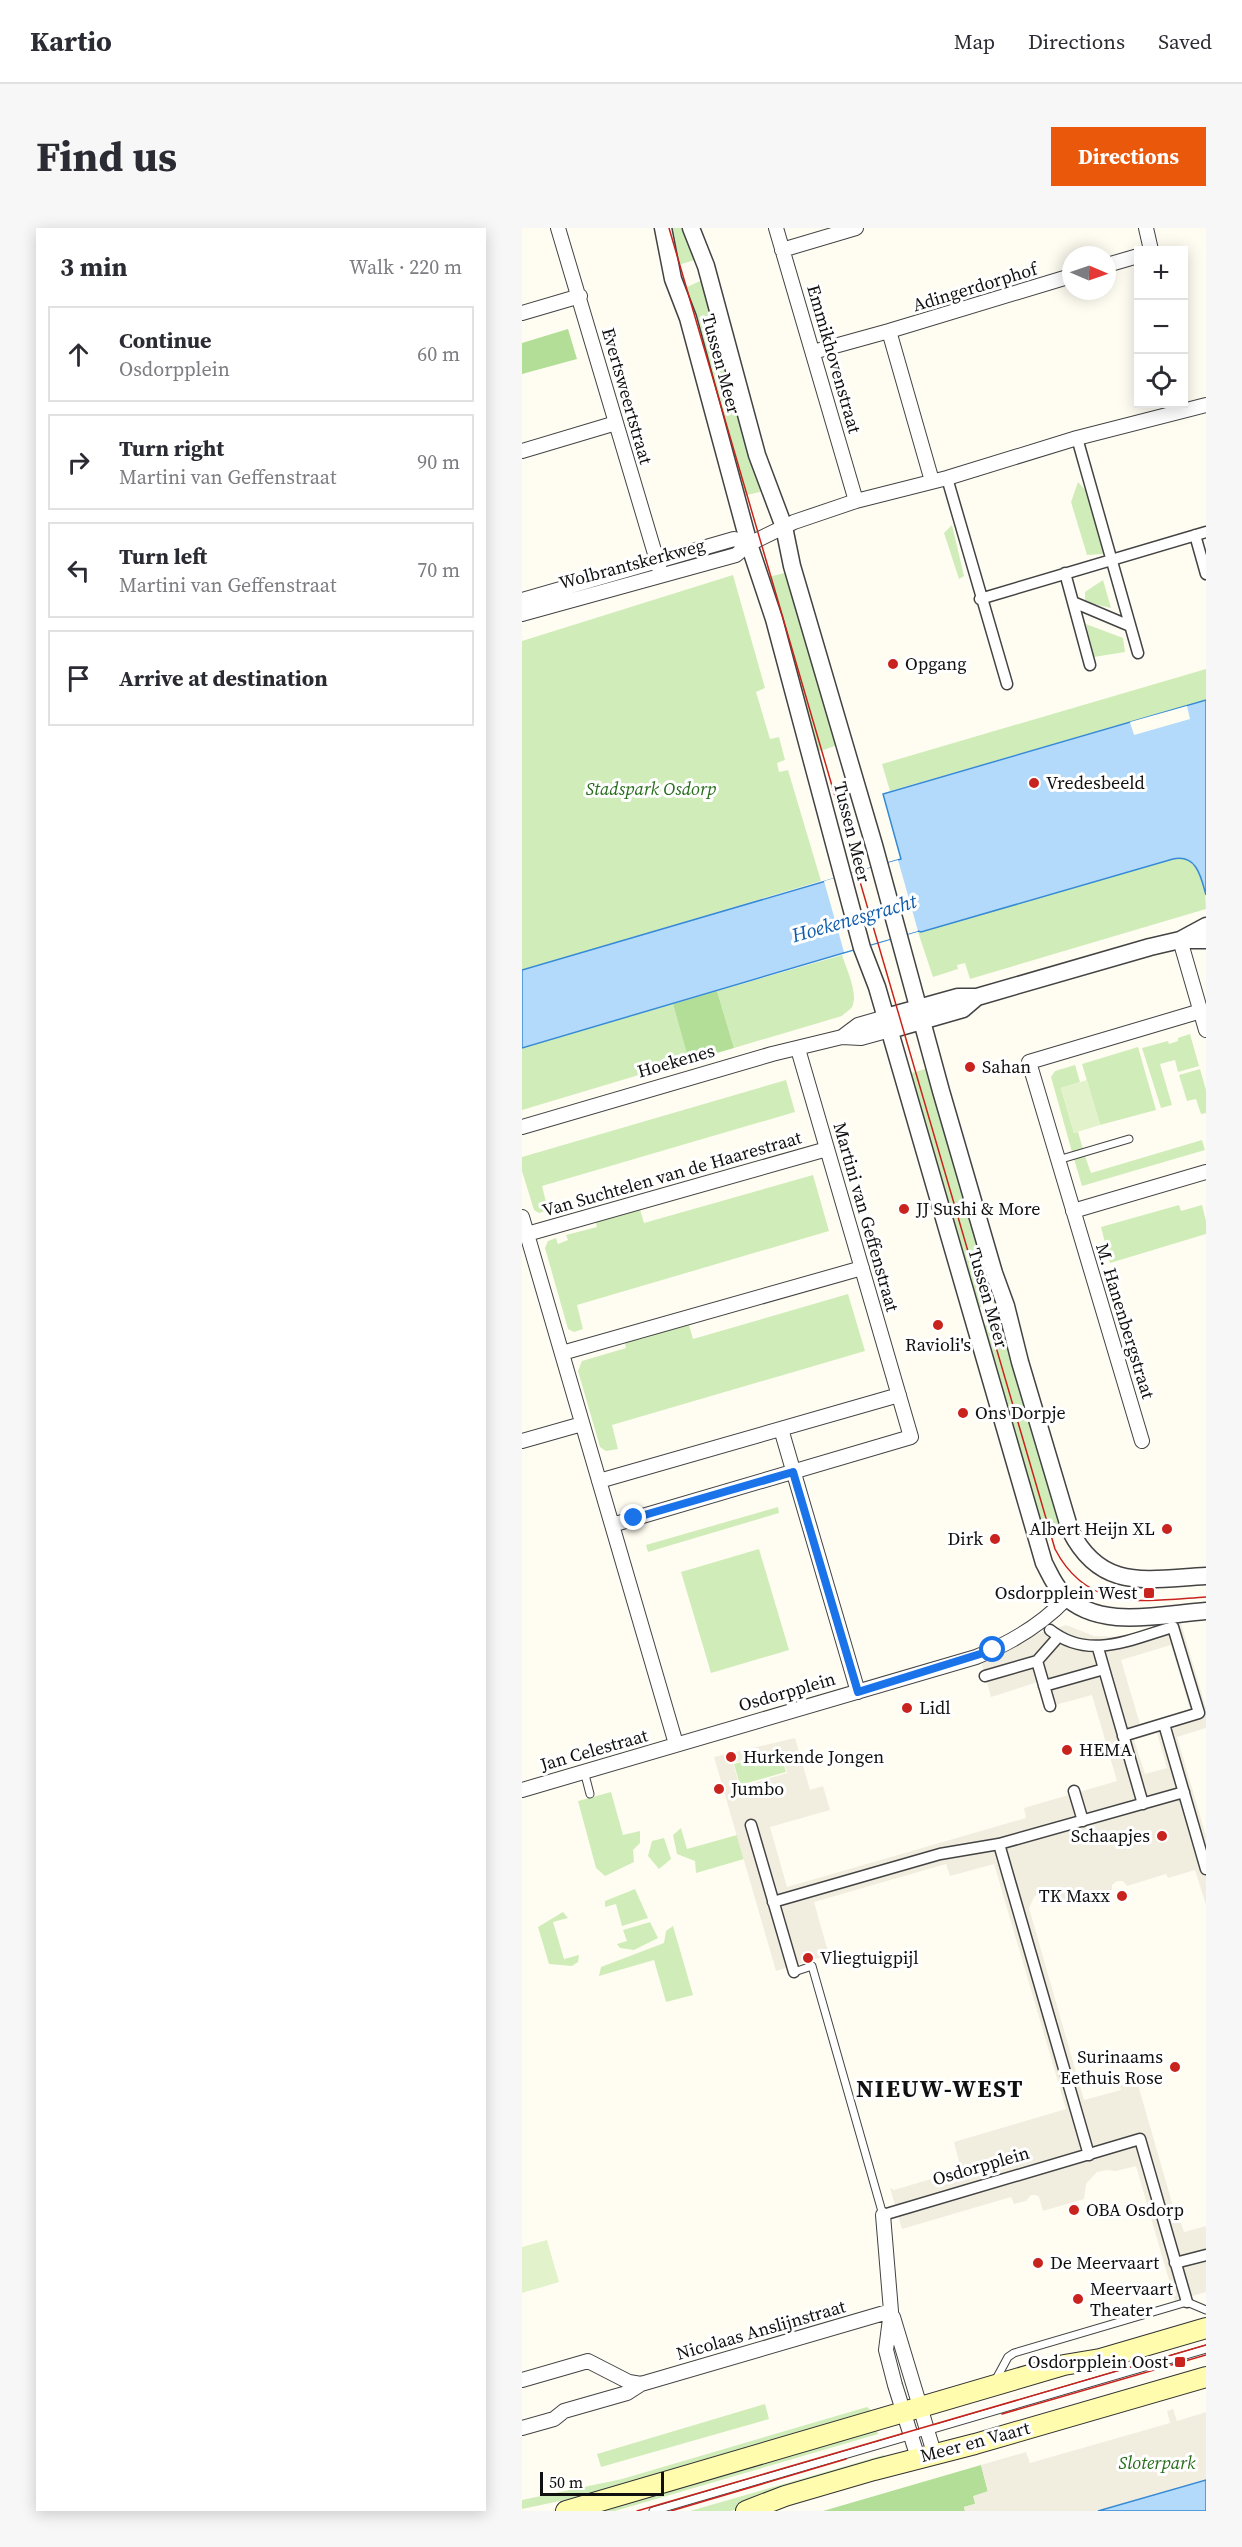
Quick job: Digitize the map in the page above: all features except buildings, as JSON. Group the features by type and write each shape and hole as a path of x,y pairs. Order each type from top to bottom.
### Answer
{"main road":[{"path":"566,2511 1064,2365 1100,2359 1206,2328"},
{"name":"Meer en Vaart","path":"746,2511 785,2496 1206,2377"}],"street":[{"name":"Evertsweertstraat","path":"558,228 659,568"},
{"name":"Tussen Meer","path":"663,228 673,279 688,318 749,544 774,619 862,948 875,979 1041,1553 1053,1581 1067,1598"},
{"name":"Tussen Meer","path":"691,228 706,266 715,307 758,454 784,527 802,601 874,845 935,1070 994,1273 1006,1306 1066,1519 1076,1543 1091,1561 1106,1572 1135,1579 1206,1575"},
{"name":"Emmikhovenstraat","path":"776,228 856,501"},
{"path":"782,250 855,228"},
{"path":"1146,228 1150,246"},
{"path":"1116,262 1134,257"},
{"name":"Adingerdorphof","path":"813,352 890,332 1062,279"},
{"path":"522,313 580,296"},
{"path":"890,332 932,481"},
{"name":"Wolbrantskerkweg","path":"522,600 659,568 736,555 749,544 784,527 856,501 946,478 1077,438 1206,406"},
{"path":"522,451 616,423"},
{"path":"1077,438 1138,653"},
{"path":"946,478 1006,684"},
{"path":"980,599 1201,533 1206,574"},
{"name":"Wolbrantskerkweg","path":"522,614 659,568"},
{"path":"1065,573 1090,665"},
{"path":"1073,602 1130,626"},
{"name":"Hoekenes","path":"522,1127 772,1054 842,1037 858,1025 888,1024 920,1015 963,1009 977,997 1180,940 1206,926"},
{"path":"1180,940 1206,1030"},
{"name":"Hoekenes","path":"1180,940 1206,940"},
{"name":"M. Hanenbergstraat","path":"1142,1441 1029,1062 1201,1011"},
{"name":"Martini van Geffenstraat","path":"612,1525 911,1437 798,1049"},
{"name":"Van Suchtelen van de Haarestraat","path":"527,1234 827,1149"},
{"path":"1073,1211 1206,1172"},
{"name":"Van Suchtelen van de Haarestraat","path":"522,1216 676,1744"},
{"path":"562,1353 862,1268"},
{"path":"599,1481 899,1395"},
{"path":"522,1442 582,1424"},
{"path":"781,1429 858,1692"},
{"path":"1067,1598 1092,1613 1115,1617 1206,1611"},
{"name":"Osdorpplein","path":"676,1744 858,1692 993,1650 1042,1621 1067,1598"},
{"path":"985,1676 1037,1661 1055,1633 1076,1643 1098,1648 1173,1627 1203,1713 1123,1736"},
{"path":"1098,1648 1143,1804"},
{"path":"1037,1661 1050,1706"},
{"path":"1044,1686 1104,1669"},
{"path":"1164,1724 1206,1869"},
{"name":"Jan Celestraat","path":"522,1790 676,1744"},
{"path":"1074,1791 1083,1821"},
{"path":"773,1902 943,1853 999,1844 1184,1792"},
{"path":"751,1825 794,1972"},
{"path":"999,1844 1089,2154"},
{"name":"Osdorpplein","path":"883,2215 1140,2139 1187,2302"},
{"path":"883,2215 891,2311 912,2411 911,2436 926,2455"},
{"path":"1175,2264 1206,2254"},
{"name":"Nicolaas Anslijnstraat","path":"522,2428 554,2419 564,2411 627,2393 641,2384 891,2311"},
{"path":"522,2380 588,2361 628,2382 641,2384"},
{"path":"912,2411 927,2431 926,2455"}],"lane":[{"path":"1058,1160 1129,1139"},
{"path":"584,1771 590,1794"},
{"path":"794,1972 812,1966 883,2215"},
{"path":"992,2386 1008,2357 1014,2353 1187,2302 1206,2310"},
{"path":"653,2511 1206,2349"}],"green space":[{"path":"667,228 686,228 698,259 675,266"},
{"path":"704,279 764,491 743,496 734,455 683,289"},
{"path":"568,329 577,359 522,374 522,343"},
{"path":"1078,482 1090,495 1103,554 1087,555 1071,502"},
{"path":"952,525 964,576 959,579 944,533"},
{"path":"788,572 838,745 817,752 765,578"},
{"name":"Stadspark Osdorp","path":"733,575 765,688 756,692 770,739 779,737 785,760 777,763 779,772 788,770 821,881 522,970 522,641"},
{"path":"1103,580 1111,608 1085,602 1085,592"},
{"path":"1086,624 1123,638 1125,652 1094,657"},
{"path":"1206,669 1206,700 890,791 882,764"},
{"path":"1178,858 1193,864 1198,870 1204,885 1206,909 970,979 965,963 957,965 958,969 933,977 918,932"},
{"path":"842,955 854,995 854,1002 849,1010 842,1016 734,1048 717,991"},
{"path":"717,991 734,1048 689,1061 673,1004"},
{"path":"673,1004 689,1060 522,1110 522,1048"},
{"path":"1190,1034 1199,1066 1178,1072 1175,1060 1160,1064 1172,1105 1161,1108 1142,1048 1168,1041 1169,1044"},
{"path":"1138,1047 1156,1110 1100,1125 1082,1064"},
{"path":"1075,1065 1080,1082 1061,1088 1074,1133 1078,1132 1083,1149 1072,1152 1051,1077 1055,1071"},
{"path":"929,1068 1000,1302 994,1304 993,1302 974,1310 908,1074"},
{"path":"1200,1069 1206,1090 1206,1113 1201,1114 1196,1099 1187,1101 1179,1075"},
{"path":"786,1080 795,1112 542,1186 548,1210 539,1213 534,1210 522,1171 522,1157"},
{"path":"1087,1080 1100,1125 1074,1133 1061,1088"},
{"path":"1202,1140 1205,1150 1082,1186 1074,1159 1085,1156 1091,1173"},
{"path":"813,1175 829,1231 577,1305 583,1329 574,1332 568,1329 545,1248 548,1241 556,1238 558,1244 568,1240 566,1235 597,1227 595,1219 606,1215 608,1219 620,1216 619,1211 639,1206 644,1223"},
{"path":"1179,1205 1181,1211 1202,1205 1206,1234 1110,1263 1101,1227"},
{"path":"848,1294 865,1351 612,1425 618,1449 606,1451 600,1447 578,1371 582,1361 626,1348 624,1340 636,1337 637,1340 652,1336 652,1332 673,1326 675,1329 689,1325 693,1339"},
{"path":"1004,1317 1065,1532 1041,1539 978,1324 984,1322 985,1325"},
{"path":"778,1507 779,1513 648,1552 646,1545"},
{"path":"759,1549 789,1650 711,1673 681,1572"},
{"path":"780,1751 786,1772 740,1785 734,1764"},
{"path":"611,1792 623,1835 640,1831 640,1843 633,1850 634,1862 605,1876 596,1868 578,1801"},
{"path":"681,1828 687,1849 737,1835 744,1859 696,1873 695,1861 677,1854 673,1835"},
{"path":"664,1838 671,1859 659,1869 648,1856 652,1841"},
{"path":"635,1889 648,1918 622,1926 616,1904 605,1907 605,1901"},
{"path":"563,1912 568,1918 553,1922 564,1959 579,1955 578,1962 572,1966 549,1964 538,1927"},
{"path":"650,1922 658,1938 634,1950 620,1948 617,1944 627,1941 623,1930"},
{"path":"673,1926 693,1995 666,2002 654,1960 599,1976 601,1967 664,1943 666,1931"},
{"path":"547,2240 559,2282 522,2293 522,2247"},
{"path":"765,2404 769,2419 601,2467 597,2454"},
{"path":"867,2407 872,2411 612,2490 522,2509 522,2500 622,2479"},
{"path":"877,2429 878,2434 615,2511 602,2511"},
{"path":"884,2455 885,2457 731,2511 690,2511"},
{"path":"981,2465 988,2492 975,2504 964,2507 965,2511 823,2511"}],"shaded area":[{"path":"1180,1620 1206,1708 1206,1728 1177,1737 1206,1836 1206,1905 1195,1870 1168,1878 1166,1874 1127,1886 1123,1881 1117,1881 1112,1885 1112,1890 1066,1904 1057,1893 1043,1891 1034,1897 1029,1908 1084,2100 1121,2090 1119,2083 1136,2078 1177,2220 1180,2220 1184,2232 1206,2226 1206,2292 1175,2301 1136,2166 1116,2171 1097,2172 1086,2184 1084,2199 1043,2211 1039,2197 1036,2195 1031,2195 1026,2201 1014,2204 1011,2197 902,2229 890,2188 894,2190 961,2170 954,2142 1066,2109 994,1864 950,1876 946,1864 814,1902 829,1955 776,1971 714,1757 795,1738 810,1790 823,1786 830,1810 770,1827 787,1887 1026,1818 1024,1808 1117,1781 1092,1695 1044,1708 1038,1682 991,1697 982,1664 1036,1634 1066,1625 1094,1636 1118,1637 1141,1632 1165,1621","holes":["1171,1645 1190,1709 1140,1724 1121,1660","1157,1733 1167,1768 1145,1774 1134,1740","781,1749 787,1773 740,1787 733,1763"]},
{"name":"Sloterpark","path":"1173,2409 1177,2421 1206,2412 1206,2480 1098,2511 965,2511 964,2507 975,2504 973,2496 988,2491 981,2465 1026,2452 1030,2463 1170,2423 1167,2411"}],"water":[{"name":"Hoekenesgracht","path":"1206,700 1206,895 1200,874 1193,863 1181,858 1173,859 918,931 522,1048 522,970 901,859 883,794"},
{"path":"1206,2480 1206,2511 1098,2511"}],"pier":[{"path":"1187,706 1190,719 1134,735 1130,722"},
{"path":"898,860 918,931 844,952 824,881"}],"tram line":[{"path":"669,228 1055,1549 1069,1570 1084,1584 1101,1593 1141,1600 1206,1597"},
{"path":"637,2511 1206,2345"},
{"path":"1002,2414 1206,2355"},
{"path":"671,2511 846,2459"}],"place":[{"name":"Opgang","path":"893,664"},
{"name":"Vredesbeeld","path":"1034,783"},
{"name":"Sahan","path":"970,1067"},
{"name":"JJ Sushi & More","path":"904,1209"},
{"name":"Ravioli's","path":"938,1325"},
{"name":"Ons Dorpje","path":"963,1413"},
{"name":"Albert Heijn XL","path":"1167,1529"},
{"name":"Dirk","path":"995,1539"},
{"name":"Osdorpplein West","path":"1149,1593"},
{"name":"Lidl","path":"907,1708"},
{"name":"HEMA","path":"1067,1750"},
{"name":"Hurkende Jongen","path":"731,1757"},
{"name":"Jumbo","path":"719,1789"},
{"name":"Schaapjes","path":"1162,1836"},
{"name":"TK Maxx","path":"1122,1896"},
{"name":"Vliegtuigpijl","path":"808,1958"},
{"name":"Surinaams Eethuis Rose","path":"1175,2067"},
{"name":"OBA Osdorp","path":"1074,2210"},
{"name":"De Meervaart","path":"1038,2263"},
{"name":"Meervaart Theater","path":"1078,2299"},
{"name":"Osdorpplein Oost","path":"1180,2362"}],"district":[{"name":"NIEUW-WEST","path":"940,2089"}],"route":[{"path":"634,1518 793,1472 858,1692 967,1660 993,1650"}]}
